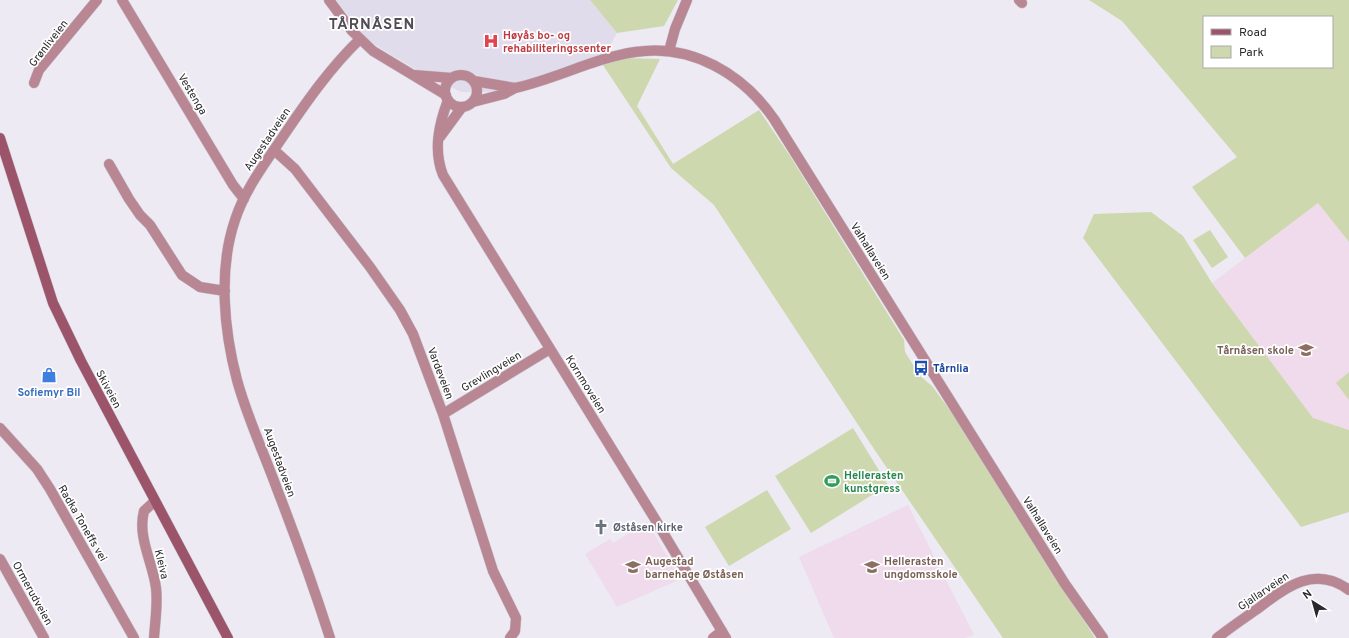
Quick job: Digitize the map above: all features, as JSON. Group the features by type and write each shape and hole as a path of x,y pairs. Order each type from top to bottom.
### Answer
{"main road":[{"name":"Skiveien","path":"0,138 53,303 81,361 228,638"}],"street":[{"name":"Grønliveien","path":"34,83 40,70 97,0"},
{"name":"Vestenga","path":"122,0 233,185 244,199"},
{"path":"329,0 360,39 380,56 414,75 447,98 454,105 462,107"},
{"path":"669,51 672,36 687,0"},
{"name":"Augestadveien","path":"330,638 312,581 238,381 229,343 225,291 226,262 232,231 244,199 274,150 324,77 360,39"},
{"name":"Valhallaveien","path":"473,102 504,94 515,88 621,55 646,51 669,51 696,58 728,73 746,86 765,106 1065,584 1103,638"},
{"path":"414,75 452,78 461,75 474,81 478,92 473,102 462,107 439,139"},
{"path":"447,98 446,88 452,78"},
{"name":"Valhallaveien","path":"474,81 515,88"},
{"name":"Kornmoveien","path":"447,98 439,129 438,156 443,175 724,635"},
{"name":"Vardeveien","path":"274,150 295,169 370,267 400,310 413,334 443,414 493,571 516,618 515,631 510,638"},
{"path":"109,164 129,199 140,215 150,225 182,275 200,287 225,291"},
{"name":"Grevlingveien","path":"443,414 550,349"},
{"name":"Radka Toneffs vei","path":"0,428 33,464 50,489 134,638"},
{"name":"Kleiva","path":"154,638 156,588 146,550 143,526 144,511 155,501"},
{"name":"Ormerudveien","path":"0,559 44,638"},
{"name":"Gjallarveien","path":"1217,638 1279,592 1297,582 1312,579 1327,580 1349,590"},
{"path":"712,638 724,635"}],"shaded area":[{"name":"Høyås bo- og rehabiliteringssenter","path":"336,0 590,0 617,33 601,62 504,92 461,92 420,72 377,46 363,35"},
{"name":"Tårnåsen skole","path":"1318,203 1349,242 1349,430 1313,418 1212,283"},
{"name":"Hellerasten ungdomsskole","path":"908,505 974,635 965,638 834,638 799,557"},
{"name":"Augestad barnehage Øståsen","path":"647,522 681,579 617,607 585,554 610,539 613,543"}],"green space":[{"path":"590,0 678,0 664,26 617,33"},
{"path":"1089,0 1349,0 1349,242 1318,203 1245,258 1192,187 1237,157 1122,21"},
{"path":"628,58 660,59 637,106 673,164 759,110 790,156 904,340 905,352 920,376 932,386 952,413 1095,638 1003,638 874,449 714,205 671,168 601,62"},
{"path":"1151,212 1183,236 1212,283 1313,418 1349,430 1349,512 1301,527 1083,238 1094,214"},
{"path":"1210,230 1228,257 1212,268 1193,240"},
{"path":"1349,372 1349,400 1336,383"},
{"name":"Hellerasten kunstgress","path":"853,428 888,485 811,533 775,476"},
{"path":"767,490 791,529 729,566 705,527"}],"place":[{"name":"Høyås bo- og rehabiliteringssenter","path":"491,41"},
{"name":"Tårnåsen skole","path":"1306,350"},
{"name":"Tårnlia","path":"921,368"},
{"name":"Sofiemyr Bil","path":"49,375"},
{"name":"Hellerasten kunstgress","path":"832,481"},
{"name":"Øståsen kirke","path":"601,527"},
{"name":"Augestad barnehage Øståsen","path":"633,567"},
{"name":"Hellerasten ungdomsskole","path":"872,567"}],"district":[{"name":"TÅRNÅSEN","path":"372,24"}]}
